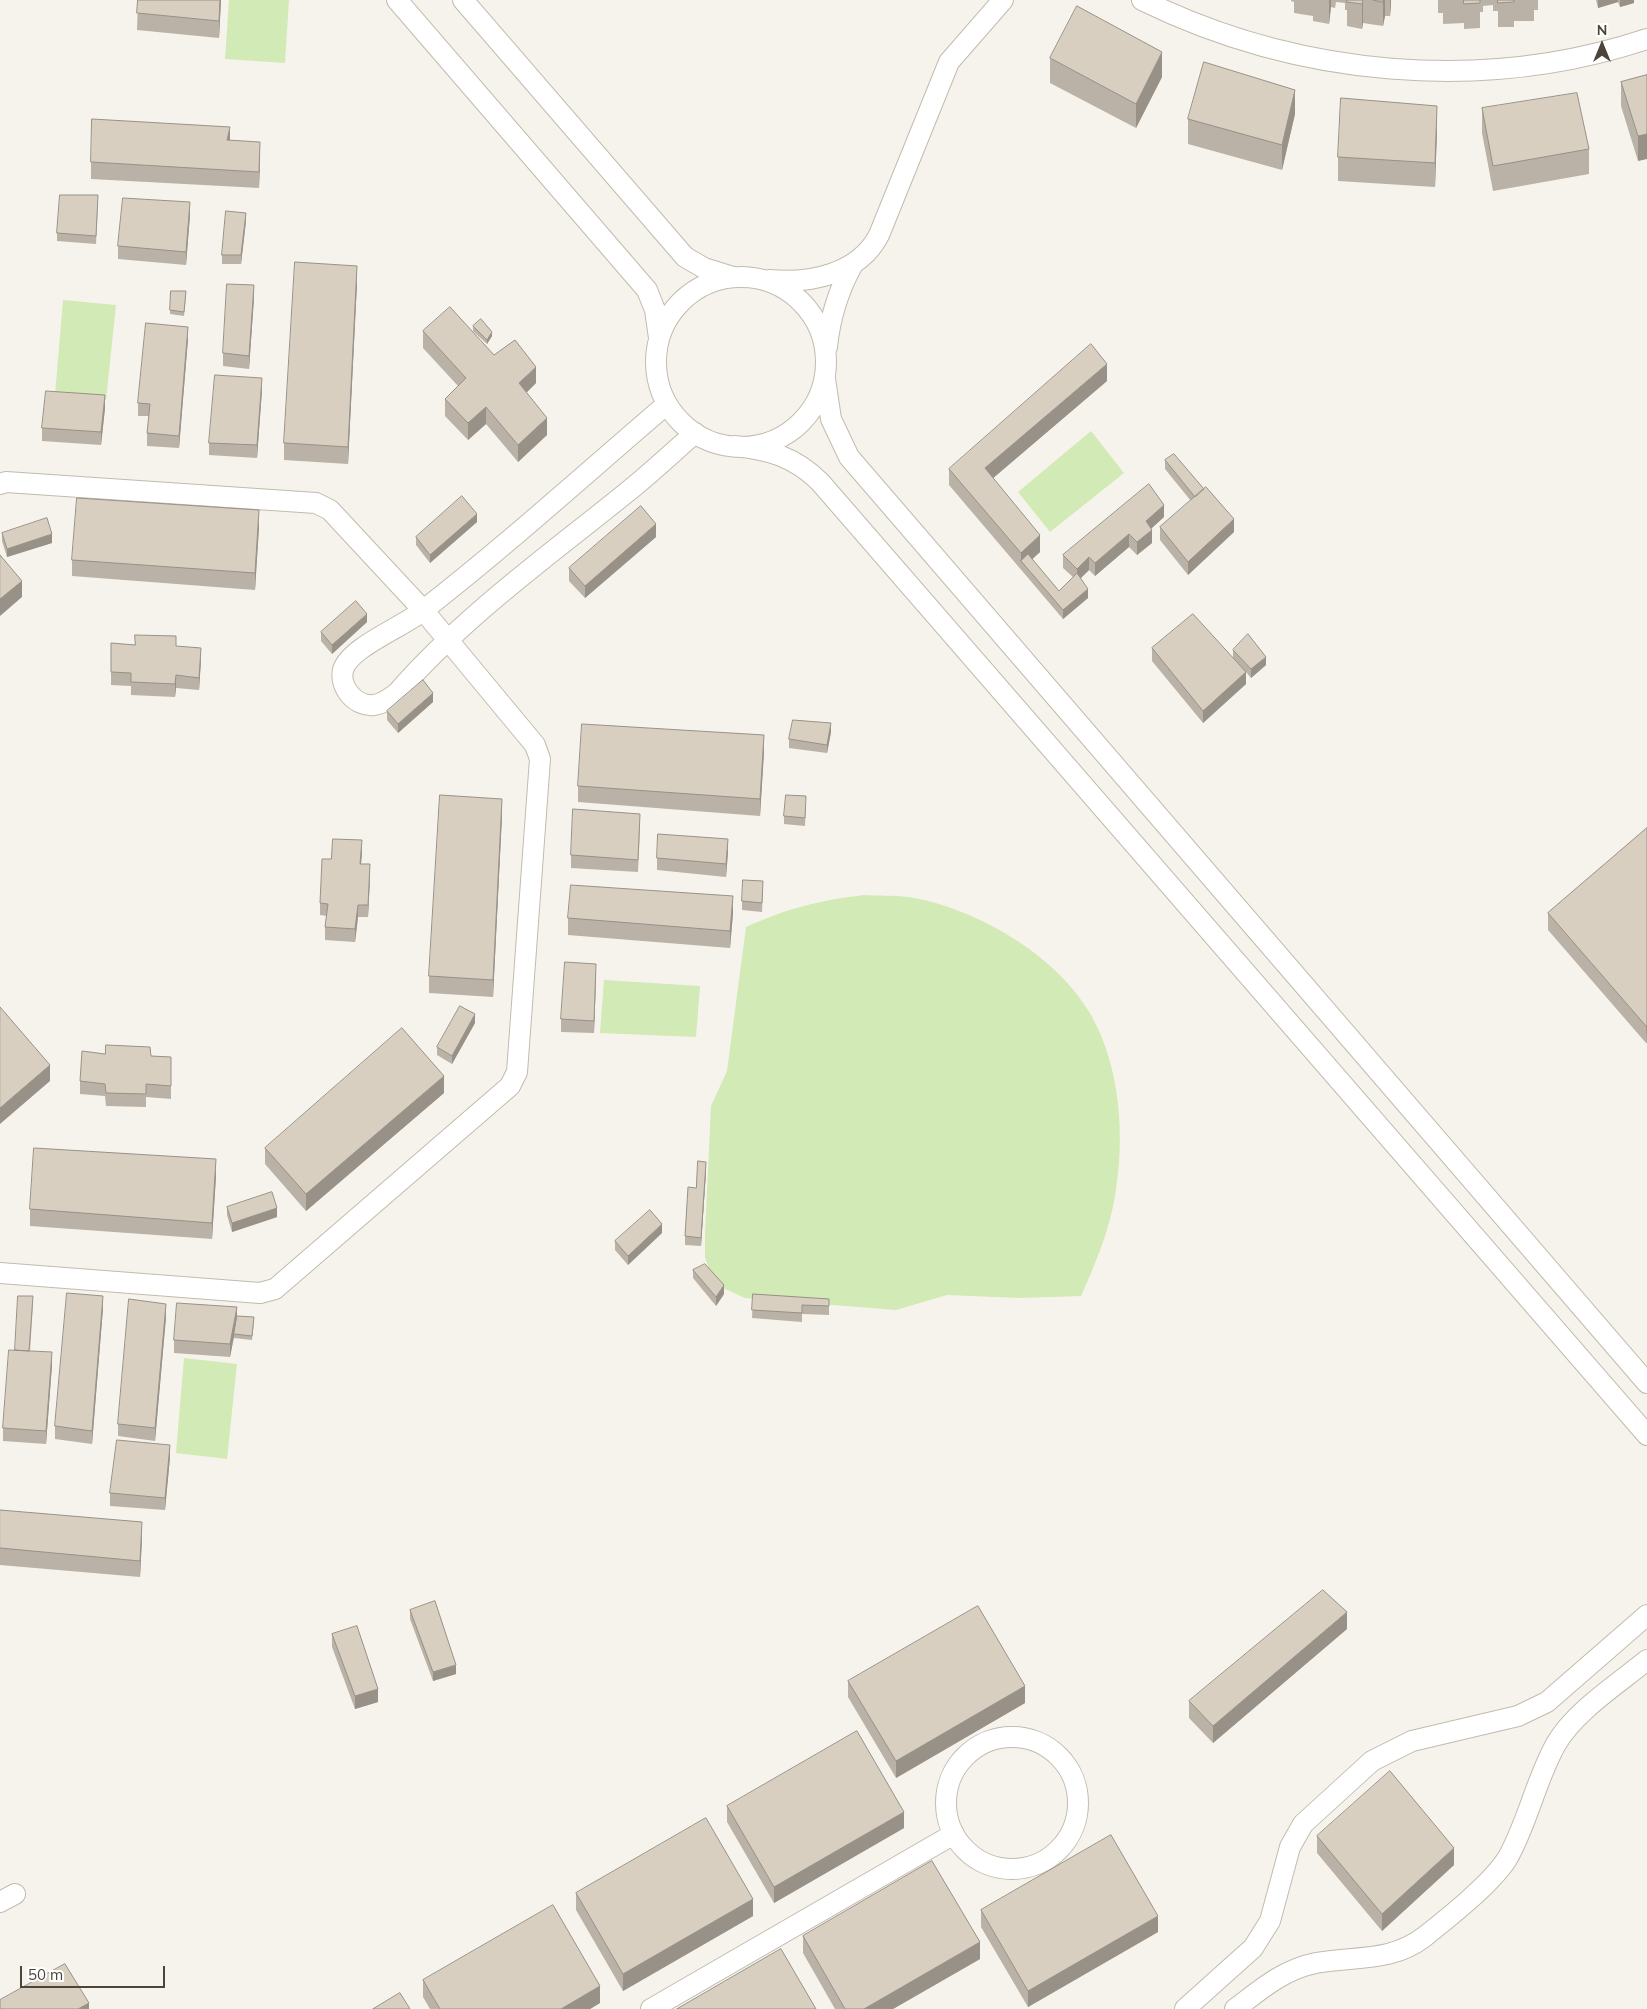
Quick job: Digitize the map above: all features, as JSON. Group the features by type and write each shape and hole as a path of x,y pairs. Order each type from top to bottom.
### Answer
{"street":[{"path":"397,0 647,290 657,315 658,343 656,364 658,378 667,404 679,420 695,433 714,442 778,454 802,466 820,482 1647,1435"},
{"path":"463,0 685,257 704,268 738,277 760,279 806,279 837,271 853,264 870,251 879,235 949,62 1003,0"},
{"path":"1142,0 1197,25 1247,42 1290,54 1376,68 1464,70 1508,68 1595,54 1647,39"},
{"path":"734,446 755,446 775,440 792,430 807,416 815,404 826,371 832,315 844,280 853,264"},
{"path":"658,343 666,322 684,300 696,290 716,281 738,277"},
{"path":"760,279 782,288 806,307 815,319 824,340 831,419 849,457 1647,1383"},
{"path":"667,404 521,532 424,610 398,628 366,645 351,657 343,670 343,684 351,696 360,703 374,704 387,700 448,639 543,558 627,492 695,433"},
{"path":"0,484 6,482 316,503 330,510 424,610 535,745 540,759 517,1072 510,1086 275,1289 260,1293 0,1273"},
{"path":"521,532 543,558"},
{"path":"1185,2009 1253,1948 1270,1922 1290,1847 1303,1824 1372,1762 1412,1741 1518,1716 1547,1702 1647,1615"},
{"path":"1235,2009 1284,1973 1316,1963 1376,1958 1405,1950 1424,1937 1488,1881 1506,1859 1556,1743 1577,1717 1647,1660"},
{"path":"1007,1737 1029,1739 1048,1747 1065,1762 1075,1781 1079,1803 1075,1824 1065,1843 1049,1858 1029,1866 1014,1868 986,1863 967,1851 954,1834 947,1814 947,1792 954,1771 967,1754 986,1742 1007,1737"},
{"path":"650,2009 954,1834"}],"green space":[{"path":"229,0 289,0 285,63 225,59"},
{"path":"63,300 116,305 106,400 55,395"},
{"path":"1091,431 1124,473 1050,532 1018,492"},
{"path":"864,895 909,897 935,903 987,923 1036,954 1058,973 1076,993 1091,1015 1109,1057 1114,1080 1120,1127 1120,1151 1115,1196 1109,1222 1081,1296 1020,1298 947,1295 896,1310 745,1298 725,1289 711,1276 705,1257 705,1234 711,1106 727,1071 746,927 804,906"},
{"path":"604,980 700,986 696,1037 600,1033"},
{"path":"184,1358 237,1364 227,1459 176,1453"}],"building":[{"path":"138,0 220,0 219,21 137,13"},
{"path":"1347,0 1363,0 1362,4 1347,2"},
{"path":"1464,0 1480,0 1480,3 1464,4"},
{"path":"1498,0 1514,0 1514,2 1498,3"},
{"path":"1077,6 1162,52 1136,104 1050,58"},
{"path":"1204,62 1295,90 1282,145 1188,119"},
{"path":"1647,75 1647,134 1638,136 1621,82"},
{"path":"1577,93 1589,149 1493,166 1482,108"},
{"path":"1341,98 1437,106 1435,163 1338,157"},
{"path":"92,119 230,127 227,140 260,142 259,172 91,162"},
{"path":"60,195 98,195 96,236 57,233"},
{"path":"123,198 190,202 186,252 118,246"},
{"path":"226,211 246,213 241,255 222,255"},
{"path":"295,262 357,266 348,447 284,443"},
{"path":"227,284 254,285 249,356 223,353"},
{"path":"171,291 186,291 184,312 170,310"},
{"path":"450,307 494,355 515,340 536,367 519,383 547,418 518,445 486,407 468,423 445,399 466,378 423,331"},
{"path":"481,319 492,332 487,340 473,326"},
{"path":"146,323 188,327 179,436 147,433 150,404 138,403"},
{"path":"1091,344 1107,364 985,468 1040,535 1021,553 949,469"},
{"path":"215,375 262,378 257,445 209,443"},
{"path":"46,391 105,395 101,432 42,428"},
{"path":"1174,454 1204,489 1195,497 1165,460"},
{"path":"1149,484 1164,505 1146,521 1152,530 1137,542 1129,534 1095,563 1089,557 1077,569 1063,555"},
{"path":"1206,487 1234,519 1188,562 1160,527"},
{"path":"462,496 477,514 430,555 416,537"},
{"path":"77,498 259,510 255,573 72,560"},
{"path":"641,506 656,524 585,586 569,568"},
{"path":"47,518 52,534 7,549 2,533"},
{"path":"1028,554 1059,591 1077,573 1088,589 1063,610 1021,561"},
{"path":"0,555 22,581 0,599"},
{"path":"356,601 367,614 332,645 321,632"},
{"path":"1193,614 1246,672 1203,711 1152,648"},
{"path":"1248,634 1266,657 1251,669 1233,650"},
{"path":"135,635 176,636 176,646 201,648 199,678 176,675 175,684 131,682 131,673 111,672 111,643 135,645"},
{"path":"423,680 433,693 398,724 387,711"},
{"path":"793,720 831,723 827,745 789,739"},
{"path":"582,724 764,735 760,799 578,786"},
{"path":"440,795 502,799 493,980 429,976"},
{"path":"786,795 806,796 805,818 784,816"},
{"path":"573,809 640,814 638,860 571,855"},
{"path":"1647,828 1647,1026 1646,1026 1548,913"},
{"path":"658,834 728,839 726,864 657,858"},
{"path":"333,839 362,840 360,864 370,864 368,905 358,905 355,929 325,927 328,904 320,903 322,859 331,859"},
{"path":"743,880 763,881 762,903 742,901"},
{"path":"571,885 733,896 730,931 568,918"},
{"path":"565,962 596,964 594,1021 561,1019"},
{"path":"460,1006 475,1014 452,1056 437,1047"},
{"path":"0,1007 50,1065 0,1108"},
{"path":"402,1028 444,1076 306,1194 265,1148"},
{"path":"106,1045 150,1047 151,1056 171,1057 171,1086 146,1084 146,1094 106,1093 105,1084 80,1081 82,1051 105,1054"},
{"path":"34,1148 216,1159 212,1223 30,1209"},
{"path":"698,1161 706,1162 701,1238 685,1236 688,1187 696,1188"},
{"path":"272,1192 277,1208 232,1223 227,1207"},
{"path":"650,1210 662,1224 628,1256 615,1241"},
{"path":"705,1264 724,1285 716,1297 693,1270"},
{"path":"67,1293 103,1296 92,1431 55,1426"},
{"path":"753,1294 829,1299 829,1306 802,1305 802,1313 752,1310"},
{"path":"18,1296 33,1296 29,1351 15,1350"},
{"path":"129,1299 166,1304 155,1428 118,1424"},
{"path":"177,1303 237,1307 230,1344 174,1340"},
{"path":"237,1316 254,1317 252,1336 234,1334"},
{"path":"9,1350 52,1352 46,1431 3,1428"},
{"path":"117,1440 170,1445 165,1498 110,1493"},
{"path":"0,1510 142,1522 140,1561 0,1548"},
{"path":"1323,1590 1347,1612 1213,1726 1189,1701"},
{"path":"435,1601 456,1665 433,1672 410,1610"},
{"path":"978,1606 1025,1686 896,1761 848,1681"},
{"path":"357,1626 378,1689 355,1696 332,1634"},
{"path":"857,1731 904,1812 774,1887 727,1806"},
{"path":"1390,1771 1454,1848 1382,1914 1317,1836"},
{"path":"706,1818 753,1899 623,1974 576,1893"},
{"path":"1111,1835 1158,1916 1028,1991 981,1910"},
{"path":"932,1861 980,1942 864,2009 845,2009 803,1936"},
{"path":"553,1905 600,1986 561,2009 440,2009 423,1980"},
{"path":"781,1949 816,2009 677,2009"},
{"path":"65,1964 89,2003 78,2009 0,2009 0,2000"},
{"path":"400,1993 410,2009 373,2009"}]}
